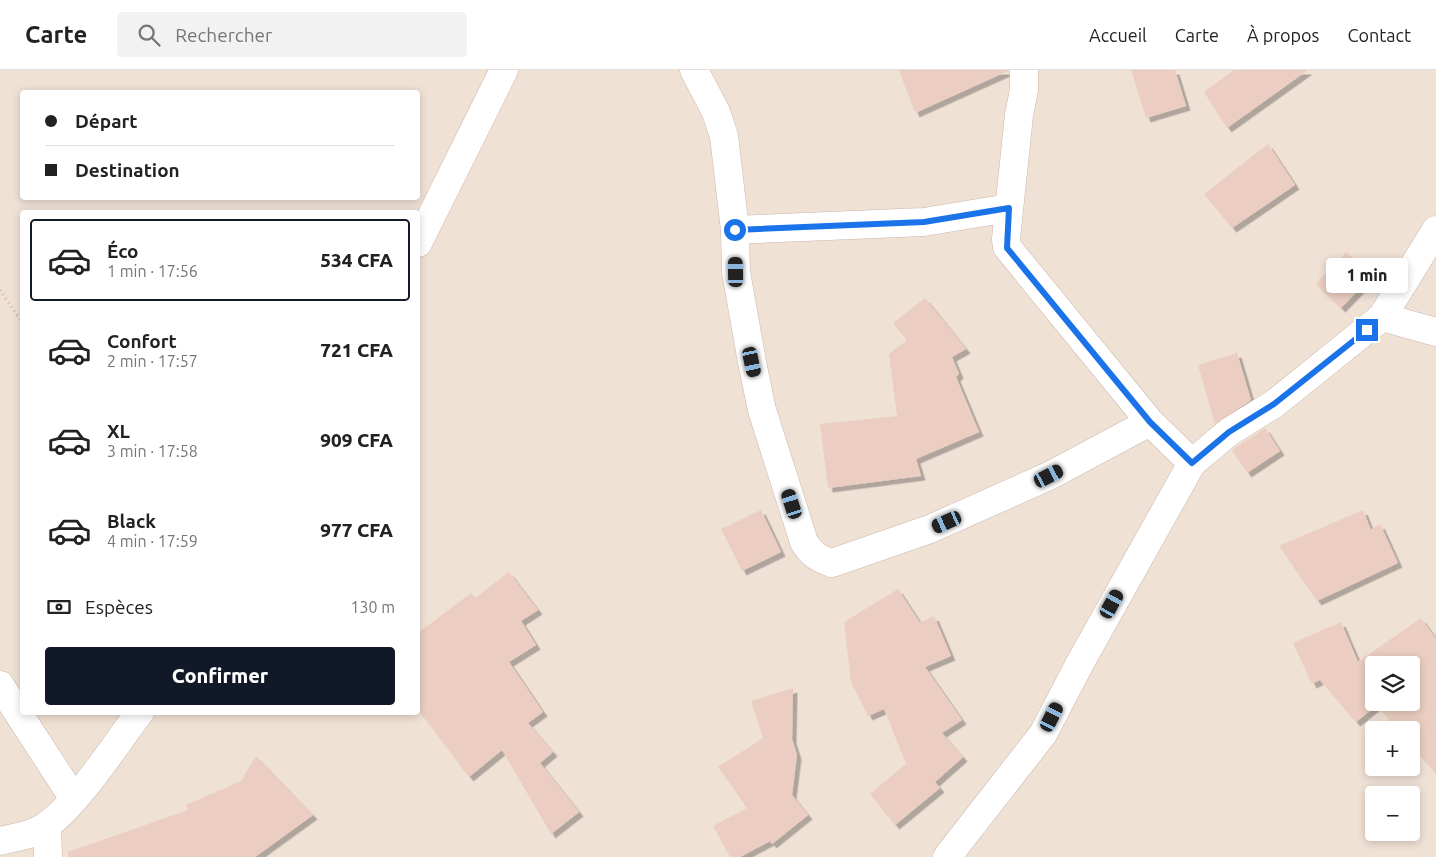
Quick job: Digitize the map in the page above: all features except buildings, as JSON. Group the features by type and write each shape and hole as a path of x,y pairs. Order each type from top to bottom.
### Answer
{"street":[{"path":"420,239 504,70"},
{"path":"694,70 716,112 724,136 735,230 736,272 762,410 804,542 810,552 822,560 832,563 930,529 1049,476 1150,422"},
{"path":"1024,70 1024,90 1019,115 1009,208 1007,248 1150,422 1192,463"},
{"path":"735,230 924,222 1009,208"},
{"path":"947,857 1043,734 1080,663 1192,463 1229,432 1274,404 1382,317 1436,230"},
{"path":"1382,317 1436,332"},
{"path":"0,685 74,799"},
{"path":"0,841 29,834 47,826 74,799 138,715"},
{"path":"47,826 48,857"}],"path":[{"path":"0,290 20,319"}],"shaded area":[{"path":"0,70 1436,70 1436,857 0,857"}],"route":[{"path":"735,230 924,222 1009,208 1007,248 1150,422 1192,463 1229,432 1274,404 1367,330"}]}
